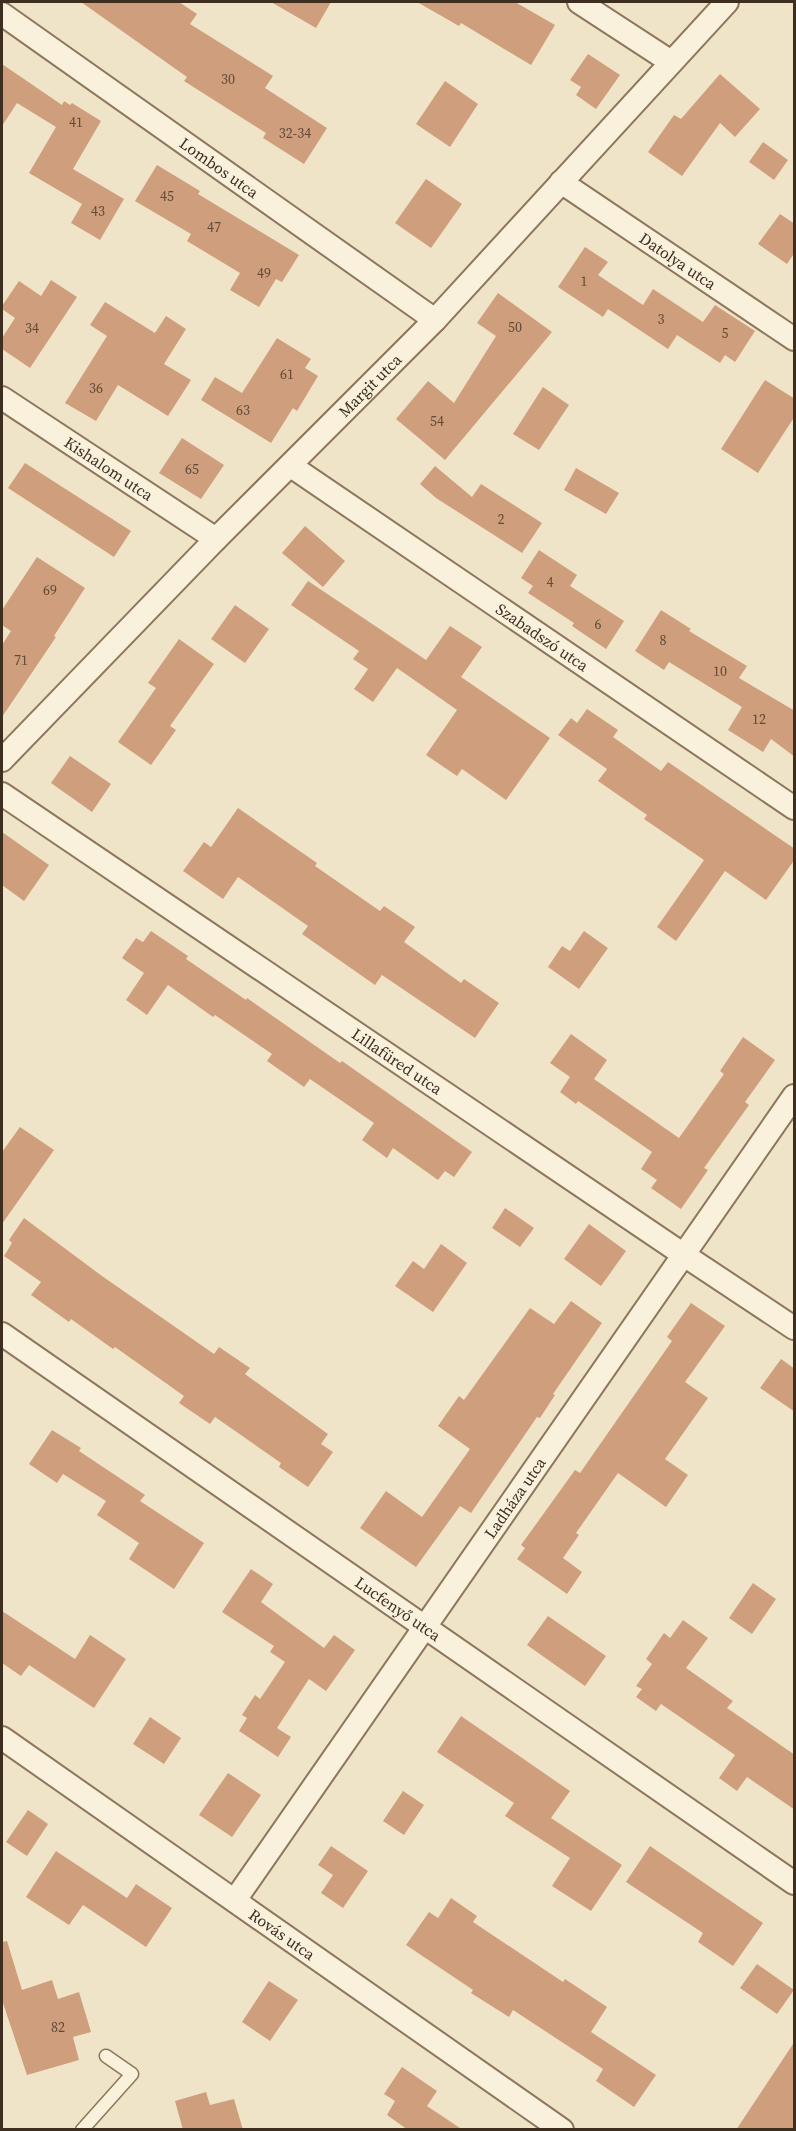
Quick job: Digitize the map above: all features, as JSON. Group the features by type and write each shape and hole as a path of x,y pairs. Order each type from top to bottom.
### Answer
{"street":[{"path":"579,2 671,62"},
{"name":"Margit utca","path":"2,760 216,539 435,320 727,2"},
{"name":"Lombos utca","path":"2,15 435,320"},
{"name":"Datolya utca","path":"561,182 795,339"},
{"name":"Kishalom utca","path":"2,398 216,539"},
{"name":"Szabadszó utca","path":"291,466 795,808"},
{"name":"Lillafüred utca","path":"2,794 795,1328"},
{"name":"Ladháza utca","path":"235,1900 795,1095"},
{"name":"Lucfenyő utca","path":"2,1334 795,1883"},
{"name":"Rovás utca","path":"2,1738 562,2130"}],"lane":[{"path":"82,2130 132,2074 106,2056"}],"building":[{"path":"81,2 179,2 197,14 190,24 273,76 265,88 327,128 304,164 263,138 266,133 184,81 187,77"},
{"path":"271,2 331,2 316,28"},
{"path":"417,2 515,2 555,25 531,65 461,23 459,26"},
{"path":"588,54 620,75 596,109 576,95 581,87 570,80"},
{"path":"2,64 62,105 64,101 70,105 72,103 101,121 73,169 124,199 100,240 71,223 82,204 29,173 56,127 17,103 2,126"},
{"path":"720,74 760,109 735,137 720,123 682,176 648,152 674,115 681,119"},
{"path":"445,81 478,104 450,147 416,124"},
{"path":"763,142 788,160 774,180 749,162"},
{"path":"157,165 200,191 198,194 299,255 282,282 276,279 259,307 230,290 240,273 187,241 191,234 135,201"},
{"path":"426,179 462,204 431,248 395,223"},
{"path":"780,214 795,224 795,252 787,264 758,244"},
{"path":"585,247 608,262 598,275 643,305 653,289 703,322 715,305 755,331 735,362 725,355 720,363 677,335 668,349 608,309 603,317 558,287"},
{"path":"51,280 77,297 30,368 2,349 2,338 15,318 2,309 2,306 19,281 41,296"},
{"path":"498,293 552,332 445,460 396,419 428,381 454,403 496,336 477,323"},
{"path":"105,302 155,333 166,316 186,329 164,364 191,380 168,416 118,385 96,421 65,403 107,336 90,325"},
{"path":"277,338 311,359 305,368 318,376 297,411 293,408 271,443 201,400 215,377 242,393"},
{"path":"765,380 795,399 795,416 758,473 721,449"},
{"path":"543,387 569,405 539,450 513,434"},
{"path":"182,438 224,465 201,499 159,473"},
{"path":"25,463 131,531 114,557 8,488"},
{"path":"435,466 472,497 481,484 542,523 522,553 436,498 420,484"},
{"path":"576,468 619,493 606,514 564,490"},
{"path":"305,526 345,561 323,587 282,553"},
{"path":"539,550 577,575 570,586 624,621 606,649 572,626 574,623 528,593 533,586 521,578"},
{"path":"37,557 85,588 54,636 56,637 2,717 2,645 11,631 2,625 2,610"},
{"path":"308,581 426,660 450,626 482,647 461,677 550,738 506,800 462,769 457,776 426,755 457,710 397,668 373,702 354,689 368,669 353,659 359,651 291,605"},
{"path":"235,605 269,629 245,663 211,639"},
{"path":"661,610 691,629 689,631 747,666 739,678 795,711 795,757 771,739 763,752 728,730 742,707 669,662 664,670 635,651"},
{"path":"179,639 214,664 170,726 176,730 151,765 118,742 156,688 148,683"},
{"path":"587,709 618,730 613,737 661,771 668,762 795,849 795,859 766,900 725,871 676,941 657,927 704,860 644,819 647,815 598,781 607,769 558,735 571,718 577,723"},
{"path":"70,756 111,784 92,812 51,783"},
{"path":"238,808 317,863 315,866 380,911 384,906 415,927 404,942 461,983 464,979 499,1003 475,1038 382,975 375,985 302,934 308,926 238,877 223,899 183,871 204,842 211,847"},
{"path":"2,832 49,865 24,901 2,885"},
{"path":"151,931 188,956 186,959 246,1000 247,998 340,1063 342,1061 472,1152 454,1177 445,1171 438,1180 393,1148 387,1158 362,1140 374,1123 310,1079 304,1087 267,1061 272,1054 168,985 147,1015 126,1000 144,973 122,958 136,938 143,942"},
{"path":"584,931 608,948 579,989 548,967 562,946 570,951"},
{"path":"571,1034 607,1060 594,1079 679,1138 724,1074 720,1071 743,1037 775,1060 745,1102 749,1105 704,1168 708,1170 681,1209 651,1188 657,1180 641,1169 652,1152 578,1101 576,1104 560,1092 570,1077 550,1063"},
{"path":"20,1127 54,1150 2,1224 2,1152"},
{"path":"505,1208 534,1228 520,1247 492,1228"},
{"path":"24,1218 214,1354 219,1347 250,1368 245,1374 328,1434 321,1444 333,1452 308,1487 279,1467 281,1463 215,1417 210,1424 179,1403 184,1396 115,1347 113,1349 71,1319 69,1322 31,1295 41,1282 4,1256 12,1243 9,1240"},
{"path":"589,1224 626,1251 601,1286 564,1259"},
{"path":"441,1244 467,1263 433,1312 395,1286 413,1261 424,1269"},
{"path":"571,1301 602,1323 553,1394 555,1395 540,1418 537,1417 471,1513 460,1506 416,1567 360,1528 386,1491 422,1517 470,1449 438,1426 459,1396 464,1400 530,1308 554,1324"},
{"path":"691,1303 725,1326 685,1382 708,1398 665,1459 688,1475 666,1507 618,1473 576,1533 579,1535 563,1558 582,1572 567,1594 517,1559 525,1548 521,1545 575,1470 580,1473 672,1341 667,1337"},
{"path":"781,1359 795,1369 795,1412 760,1388"},
{"path":"52,1430 81,1448 79,1451 145,1495 140,1501 204,1543 174,1589 129,1559 139,1543 97,1515 106,1501 63,1474 57,1483 29,1464"},
{"path":"251,1569 273,1584 261,1602 324,1648 334,1635 355,1650 326,1691 309,1679 277,1728 291,1737 278,1757 239,1731 247,1718 242,1715 255,1695 260,1699 285,1662 270,1652 274,1646 222,1612"},
{"path":"753,1583 776,1599 752,1634 729,1618"},
{"path":"2,1611 75,1659 90,1635 126,1659 94,1708 29,1665 21,1676 2,1663"},
{"path":"548,1616 606,1656 585,1686 527,1645"},
{"path":"683,1620 708,1638 686,1668 733,1701 727,1708 795,1755 795,1810 747,1777 737,1791 719,1778 735,1755 661,1704 656,1711 636,1697 642,1689 636,1686 652,1664 646,1659 664,1633 670,1638"},
{"path":"461,1716 570,1791 551,1818 622,1865 591,1911 552,1886 570,1858 505,1816 514,1803 437,1752"},
{"path":"150,1717 181,1738 164,1764 133,1744"},
{"path":"228,1773 261,1795 232,1837 199,1815"},
{"path":"403,1791 424,1805 404,1835 383,1821"},
{"path":"28,1810 48,1824 27,1856 6,1842"},
{"path":"331,1846 368,1871 343,1908 321,1893 333,1875 318,1865"},
{"path":"650,1846 763,1923 733,1966 698,1942 703,1933 626,1882"},
{"path":"56,1851 127,1898 136,1884 172,1908 146,1947 83,1905 69,1925 26,1897"},
{"path":"451,1898 477,1916 473,1922 563,1982 565,1979 607,2007 591,2032 656,2075 634,2107 596,2081 603,2069 513,2010 509,2017 471,1993 473,1990 406,1945 429,1912 438,1918"},
{"path":"7,1941 22,1990 52,1980 58,1999 79,1992 91,2032 73,2037 79,2060 27,2075 2,2000 2,1942"},
{"path":"757,1964 794,1990 777,2014 740,1988"},
{"path":"269,1981 298,2000 270,2041 242,2022"},
{"path":"795,2041 795,2130 736,2130"},
{"path":"402,2067 437,2091 427,2106 463,2130 408,2130 387,2115 395,2101 384,2094"},
{"path":"206,2092 210,2105 234,2099 243,2130 183,2130 175,2101"}]}
